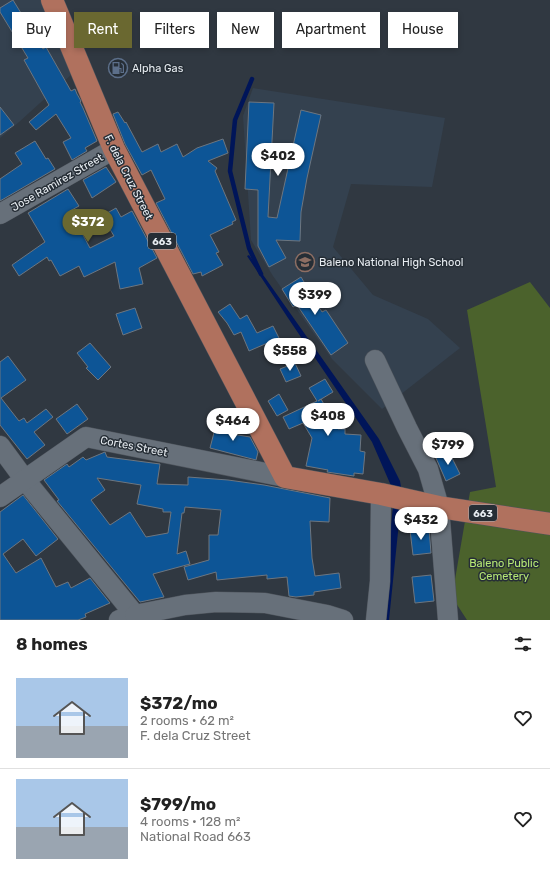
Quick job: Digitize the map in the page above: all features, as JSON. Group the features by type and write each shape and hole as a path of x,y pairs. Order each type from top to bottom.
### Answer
{"main road":[{"name":"F. dela Cruz Street","path":"52,0 114,149 285,477"},
{"name":"663","path":"285,477 384,494 439,507 550,524"}],"street":[{"name":"Jose Ramirez Street","path":"0,214 114,149"},
{"path":"375,360 428,469 439,507 448,620"},
{"name":"Cortes Street","path":"0,497 86,437 285,477"},
{"path":"0,446 127,617 185,605 216,602 265,603 327,615 343,620"},
{"path":"376,620 380,581 384,494"}],"shaded area":[{"path":"0,0 41,0 46,12 12,12 12,48 61,48 72,74 0,138"},
{"name":"Baleno National High School","path":"253,88 445,118 432,187 351,184 333,247 373,295 428,319 460,348 382,409 332,359 273,276 251,240 243,116"},
{"path":"249,255 379,439 400,481 402,493 389,620 380,620 393,507 392,488 372,442 247,256"}],"green space":[{"name":"Baleno Public Cemetery","path":"530,282 550,308 550,620 467,620 452,597 470,492 496,487 467,310"}],"building":[{"path":"13,0 20,12 12,12 12,32 0,12 0,8"},
{"path":"22,48 47,48 71,91 75,89 81,101 80,102 97,141 85,148 87,151 72,160 63,142 71,138 56,114 36,130 29,122 49,105 24,60 28,58"},
{"path":"249,102 274,103 268,217 277,218 301,110 321,115 301,212 300,241 276,240 286,258 269,267 258,246 258,190 245,189"},
{"path":"0,107 14,125 0,135"},
{"path":"118,112 125,123 126,122 142,152 158,144 161,152 177,144 183,157 197,148 223,139 228,153 208,161 217,168 215,171 236,220 232,222 233,224 210,235 219,252 216,253 223,265 202,276 201,272 193,274 156,203 165,199 151,170 142,175 125,144 113,114"},
{"path":"35,141 46,159 48,158 55,169 0,201 0,179 22,164 15,153"},
{"path":"106,167 116,182 92,198 83,180"},
{"path":"68,189 79,206 70,211 90,248 114,236 102,216 116,208 121,217 132,211 157,258 139,268 143,284 120,289 115,262 84,277 79,266 60,276 51,260 49,261 47,257 19,276 12,265 45,242 28,213"},
{"path":"301,277 322,312 326,310 348,343 331,355 297,305 293,307 282,289"},
{"path":"230,304 240,319 247,315 257,333 273,326 279,338 249,351 241,332 234,335 218,312"},
{"path":"135,308 142,328 123,335 116,314"},
{"path":"90,343 111,367 98,380 86,368 88,367 77,353"},
{"path":"290,345 295,355 283,361 278,350"},
{"path":"8,356 26,380 1,398 19,421 24,418 27,423 46,409 53,417 34,432 45,445 27,459 0,425 0,362"},
{"path":"295,363 301,376 286,382 280,369"},
{"path":"325,379 333,392 321,399 338,429 345,429 345,434 361,435 360,451 365,452 363,474 354,473 354,476 327,472 328,470 306,466 312,438 303,423 289,429 283,417 317,401 309,388"},
{"path":"279,394 288,410 277,416 268,401"},
{"path":"77,404 88,419 67,434 56,419"},
{"path":"217,421 235,425 232,434 250,437 258,452 256,460 210,448"},
{"path":"105,452 107,457 160,464 157,484 188,485 188,477 228,480 264,485 330,498 329,522 310,521 312,558 315,576 339,573 341,588 314,592 314,595 296,597 289,596 287,577 267,579 267,575 217,580 216,572 188,580 184,567 209,560 209,535 218,535 221,510 185,507 184,513 182,513 177,554 186,551 190,564 153,574 164,597 140,602 57,501 59,500 44,480 67,464 69,467 83,457 86,460","holes":["97,478 141,485 137,504 163,509 163,512 171,512 168,533 146,537 130,512 110,525 91,500 105,490"]},
{"path":"449,452 460,474 446,481 436,458"},
{"path":"23,495 58,539 36,556 23,539 3,554 16,573 41,558 56,587 68,582 71,588 90,578 110,603 85,614 86,617 78,620 0,620 0,512"},
{"path":"429,528 431,553 413,555 410,530"},
{"path":"431,575 434,601 415,603 412,577"}],"waterway":[{"path":"252,79 235,120 230,171 249,248 261,274"}],"place":[{"name":"Alpha Gas","path":"118,68"},
{"name":"Baleno National High School","path":"305,262"}]}
